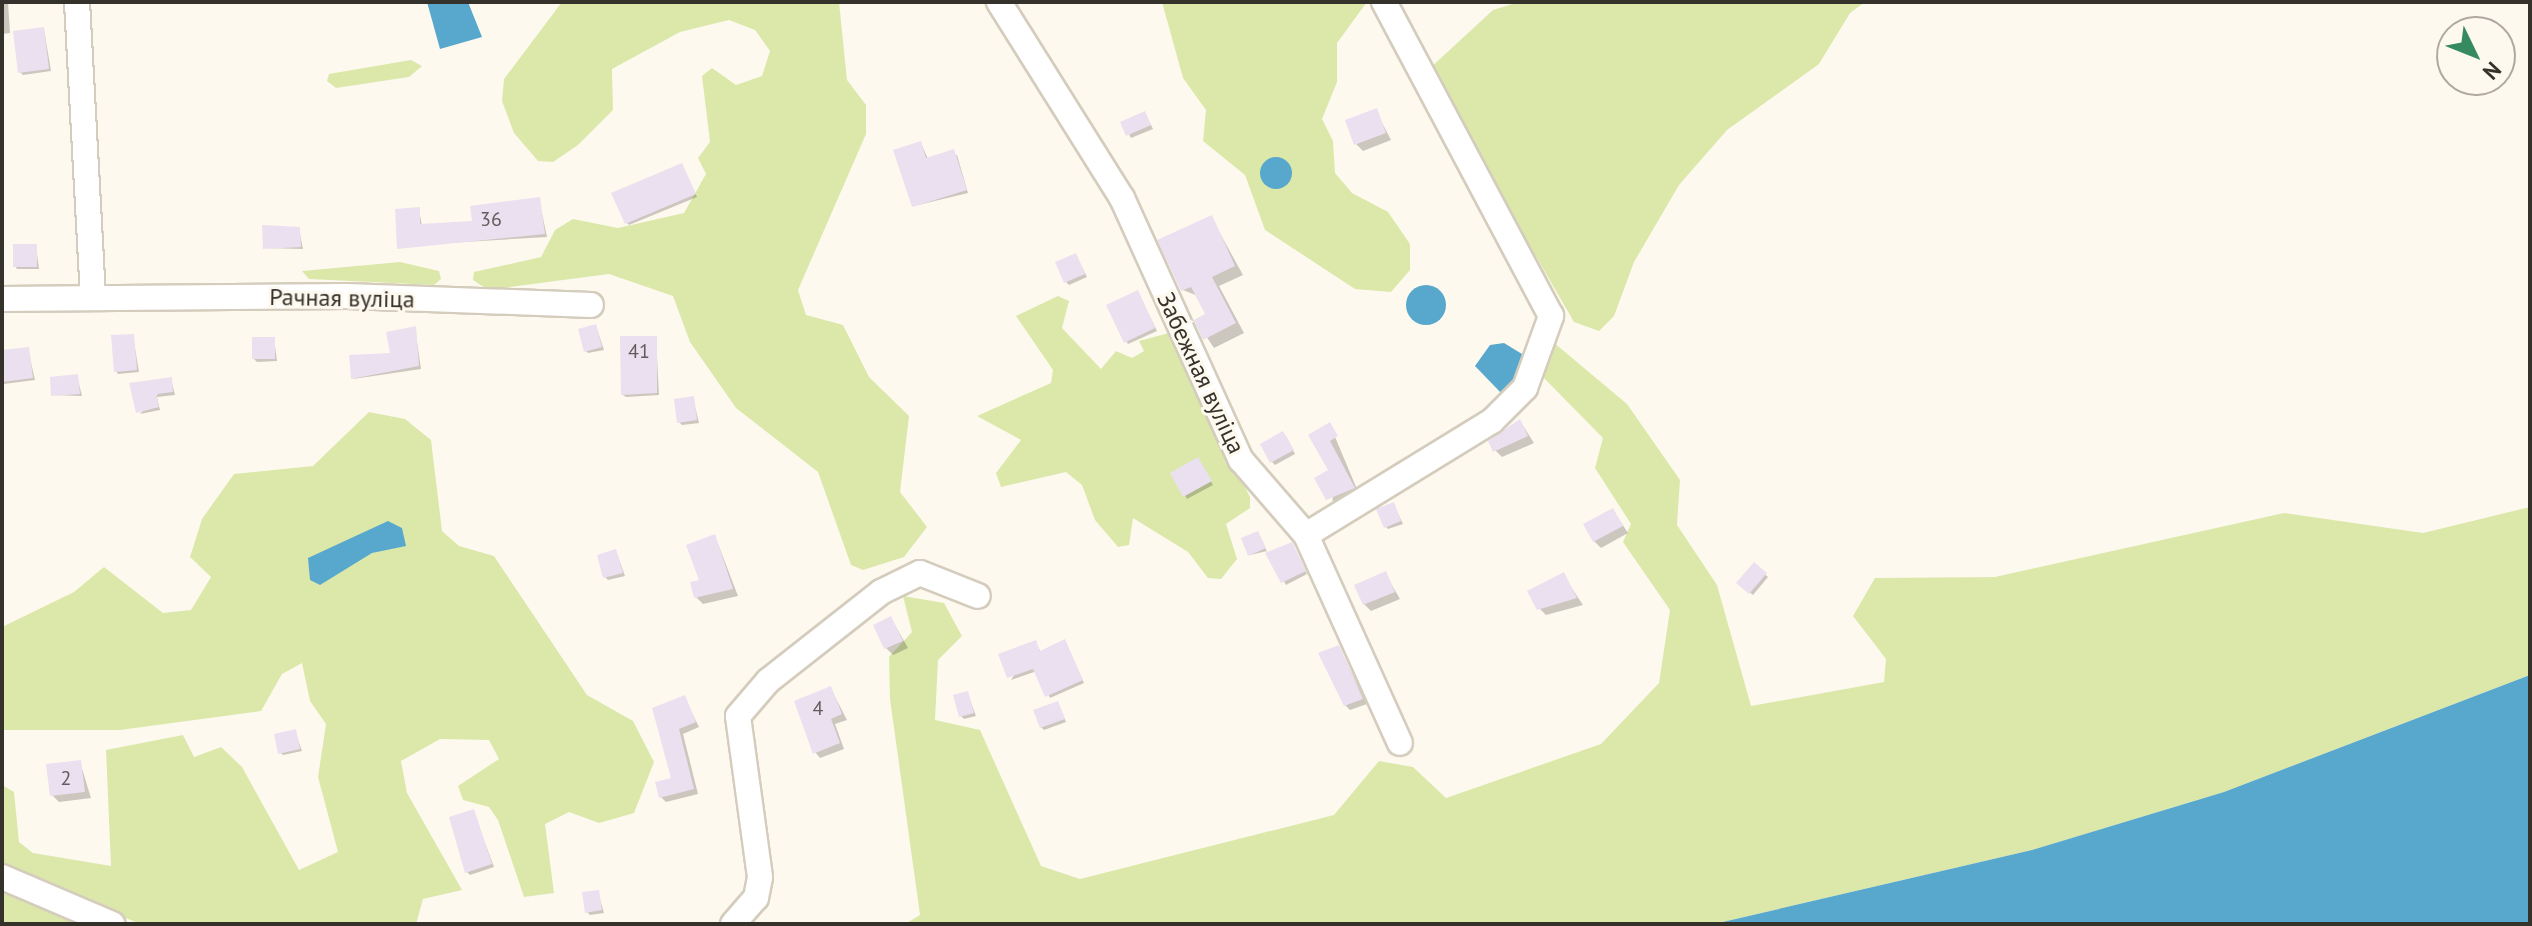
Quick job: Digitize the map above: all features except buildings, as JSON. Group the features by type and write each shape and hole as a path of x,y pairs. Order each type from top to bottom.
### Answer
{"street":[{"path":"77,2 93,298"},
{"name":"Забежная вуліца","path":"999,2 1122,198 1241,460 1306,535 1400,743"},
{"path":"1306,535 1492,421 1525,388 1551,316 1384,2"},
{"name":"Рачная вуліца","path":"2,299 347,296 591,305"},
{"path":"733,924 756,898 760,877 738,716 768,681 881,592 920,573 978,596"},
{"path":"2,877 112,924"}],"green space":[{"path":"562,2 839,2 847,80 866,105 866,134 798,290 806,315 843,325 869,377 909,416 900,492 927,527 904,557 863,570 851,565 818,472 736,408 690,342 673,296 609,274 488,290 473,280 474,272 541,257 555,230 573,219 618,228 684,213 706,174 698,158 710,142 702,76 712,68 736,85 762,76 770,51 755,30 729,20 680,32 612,69 613,110 578,145 553,162 538,161 514,133 502,101 504,79"},
{"path":"1162,2 1367,2 1337,43 1337,82 1322,119 1333,141 1335,173 1352,193 1388,212 1410,244 1410,270 1391,292 1355,289 1265,230 1245,175 1203,141 1206,110 1183,78"},
{"path":"1519,2 1865,2 1850,13 1819,64 1727,130 1679,185 1634,262 1614,316 1599,331 1574,322 1428,70 1493,10"},
{"path":"411,60 422,66 409,77 336,88 327,81 329,74"},
{"path":"400,262 439,271 441,279 434,285 309,279 302,271"},
{"path":"1058,296 1069,301 1062,328 1101,369 1116,351 1132,358 1144,351 1139,341 1169,333 1250,497 1250,508 1226,524 1237,559 1221,579 1208,578 1188,552 1133,518 1129,545 1118,547 1095,520 1082,485 1066,472 1001,487 996,473 1021,440 977,416 1051,383 1053,370 1016,316"},
{"path":"1553,342 1627,404 1680,480 1677,525 1717,585 1751,706 1884,682 1886,659 1853,616 1875,578 1995,577 2284,513 2423,533 2530,507 2530,675 2224,792 2032,850 1714,924 905,924 920,915 890,699 889,657 912,632 903,596 944,603 962,636 938,660 935,720 980,730 1041,866 1080,879 1334,815 1379,761 1413,767 1446,798 1601,744 1659,683 1670,610 1623,542 1631,524 1595,468 1603,438 1539,373"},
{"path":"369,412 405,419 431,440 442,531 459,546 494,556 587,695 633,721 654,762 634,813 599,823 569,812 545,824 554,893 524,897 498,820 489,807 463,800 458,786 499,759 489,740 440,739 401,761 407,793 462,890 423,899 416,924 141,924 2,870 2,785 14,792 19,842 33,853 111,866 106,750 183,735 194,757 221,747 242,767 299,870 338,852 318,777 326,724 310,701 302,663 282,674 261,711 120,730 2,730 2,627 74,592 104,567 163,613 191,610 211,577 190,557 202,519 234,474 313,466"},
{"path":"2,891 77,924 2,924"}],"water":[{"path":"427,2 468,2 482,37 440,49"},
{"path":"1276,157 1288,161 1292,173 1288,185 1276,189 1264,185 1260,173 1264,161"},
{"path":"1426,285 1440,291 1446,305 1440,319 1426,325 1412,319 1406,305 1412,291"},
{"path":"1504,343 1522,354 1524,371 1503,395 1475,366 1490,345"},
{"path":"388,521 402,528 406,546 372,553 320,585 310,580 308,558"},
{"path":"2530,675 2530,924 1714,924 2032,850 2224,792"}]}
